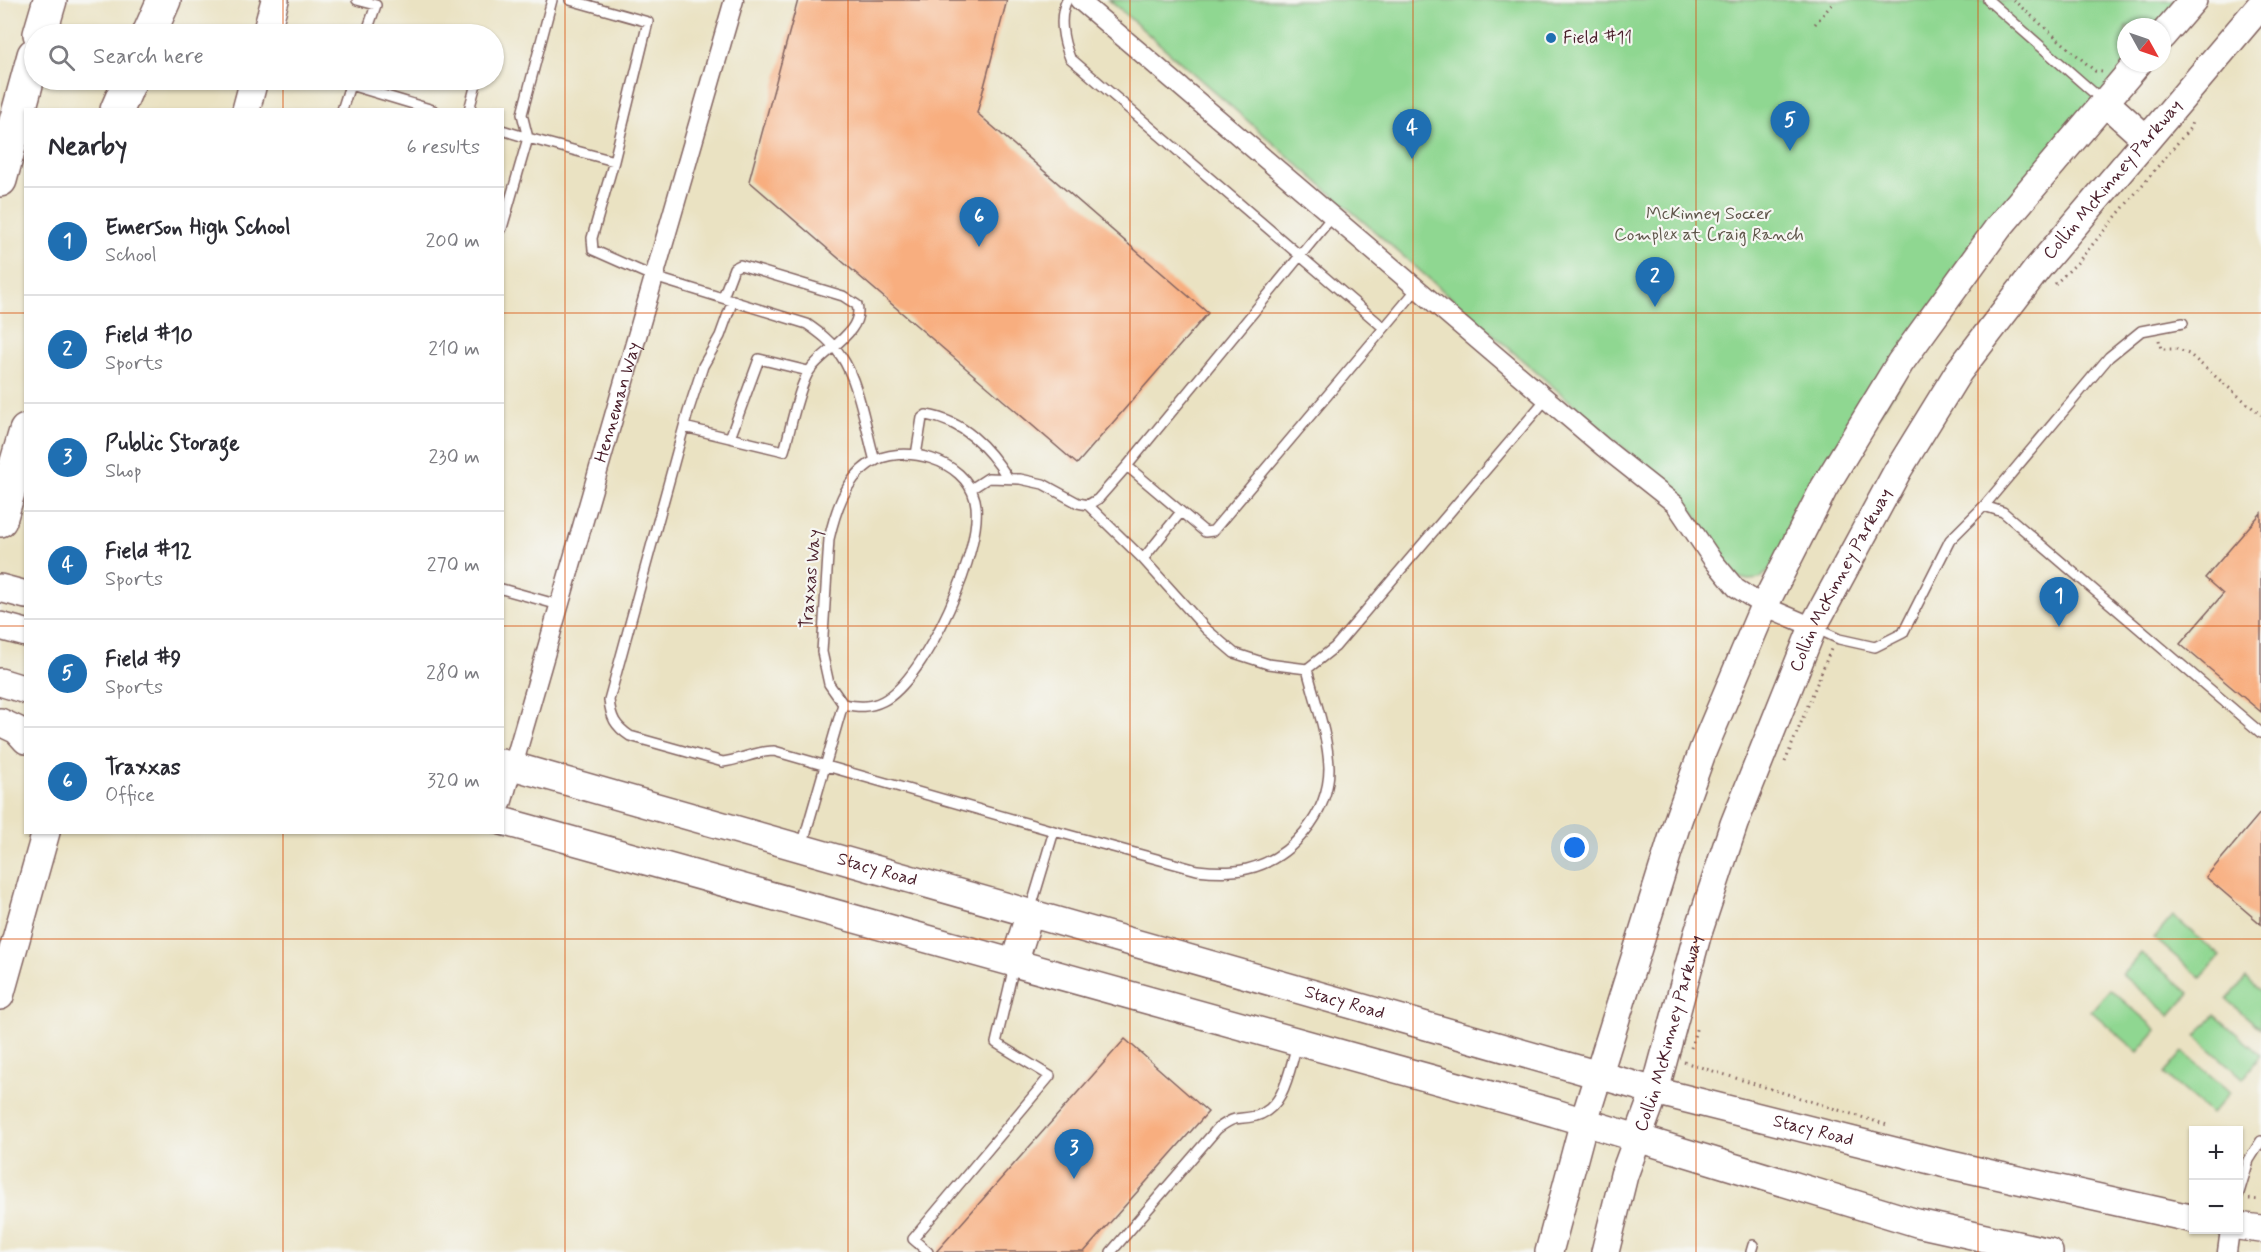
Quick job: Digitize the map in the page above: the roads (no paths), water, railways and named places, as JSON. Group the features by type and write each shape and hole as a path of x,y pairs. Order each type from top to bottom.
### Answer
{"highway":[{"path":"43,24 50,0"},
{"path":"139,24 146,0"},
{"path":"153,24 164,0"},
{"path":"0,180 24,90"},
{"path":"116,108 121,90"},
{"path":"117,108 125,90"},
{"path":"0,520 24,438"}],"main road":[{"path":"269,24 275,0"},
{"path":"2171,26 2193,0"},
{"name":"Collin McKinney Parkway","path":"1605,1252 1624,1175 1655,1091 1697,936 1734,824 1813,627 1898,470 1959,371 2038,268 2261,5"},
{"path":"1549,1252 1584,1122 1682,810 1703,750 1764,606 1824,488 1900,363 1998,228 2130,72"},
{"path":"247,108 251,90"},
{"path":"2105,102 2146,139"},
{"path":"0,588 24,594"},
{"path":"0,626 24,632"},
{"path":"0,682 24,689"},
{"path":"0,722 17,730 24,739"},
{"name":"Stacy Road","path":"508,764 1655,1091 1942,1163 2189,1217"},
{"path":"504,822 1584,1122 1917,1223 2049,1252"},
{"path":"0,996 45,834"},
{"path":"1014,963 1030,913"},
{"path":"2243,1227 2261,1229"}],"street":[{"name":"Henneman Way","path":"504,791 508,764 559,605 734,0"},
{"path":"1078,0 1547,399 1675,504 1712,559 1736,588 1764,606 1813,627"},
{"path":"2227,1252 2229,1234"}],"lane":[{"path":"357,0 376,4 370,24"},
{"path":"504,221 528,138 522,114 552,0"},
{"path":"570,0 648,22 614,161 592,238 593,250 654,277 807,324 833,346 842,357 851,378 875,461"},
{"path":"1067,0 1064,6 1063,33 1070,58 1384,328"},
{"path":"1988,0 2105,102"},
{"path":"343,108 348,90"},
{"path":"374,90 427,108"},
{"path":"470,108 474,90"},
{"path":"504,131 614,161"},
{"path":"1088,505 1098,499 1126,466 1332,217"},
{"path":"684,426 784,451 808,371 852,328 859,311 857,305 843,296 740,265 734,268 720,336 703,366 684,426 609,700 610,716 618,728 630,736 723,762 735,761 760,751 774,751 1053,831 1197,870 1219,872 1248,869 1275,858 1300,838 1317,814 1329,770 1326,744 1307,669"},
{"path":"1126,466 1205,532 1213,531 1417,289"},
{"path":"1813,627 1839,639 1875,647 1903,633 1950,540 1984,506 2109,357 2141,330 2183,324"},
{"path":"730,438 759,359 808,371"},
{"path":"802,848 843,704 862,708 884,701 903,684 940,629 957,592 973,543 976,522 975,502 971,489 988,478 1008,478 1043,484 1078,503 1088,505 1143,559 1206,629 1234,652 1268,664 1307,669 1335,647 1547,399"},
{"path":"916,455 922,418 926,415 937,417 967,431 981,442 1008,478"},
{"name":"Traxxas Way","path":"843,704 829,684 822,652 829,539 840,500 854,479 868,464 892,454 916,455 953,471 971,489"},
{"path":"1984,506 2003,512 2261,733"},
{"path":"1143,559 1181,512"},
{"path":"504,590 559,605"},
{"path":"1030,913 1053,831"},
{"path":"928,1252 913,1239 1050,1076 996,1043 1014,963"},
{"path":"1111,1252 1217,1129 1234,1117 1255,1116 1269,1110 1280,1099 1298,1042"},
{"path":"2243,1180 2249,1160 2261,1141"}],"place":[{"name":"Field #11","path":"1551,38"},
{"name":"Field #9","path":"1790,151"},
{"name":"Field #12","path":"1412,159"},
{"name":"Traxxas","path":"979,247"},
{"name":"Field #10","path":"1655,307"},
{"name":"Emerson High School","path":"2059,627"},
{"name":"Public Storage","path":"1074,1179"}],"park label":[{"name":"McKinney Soccer Complex at Craig Ranch","path":"1709,224"}]}
